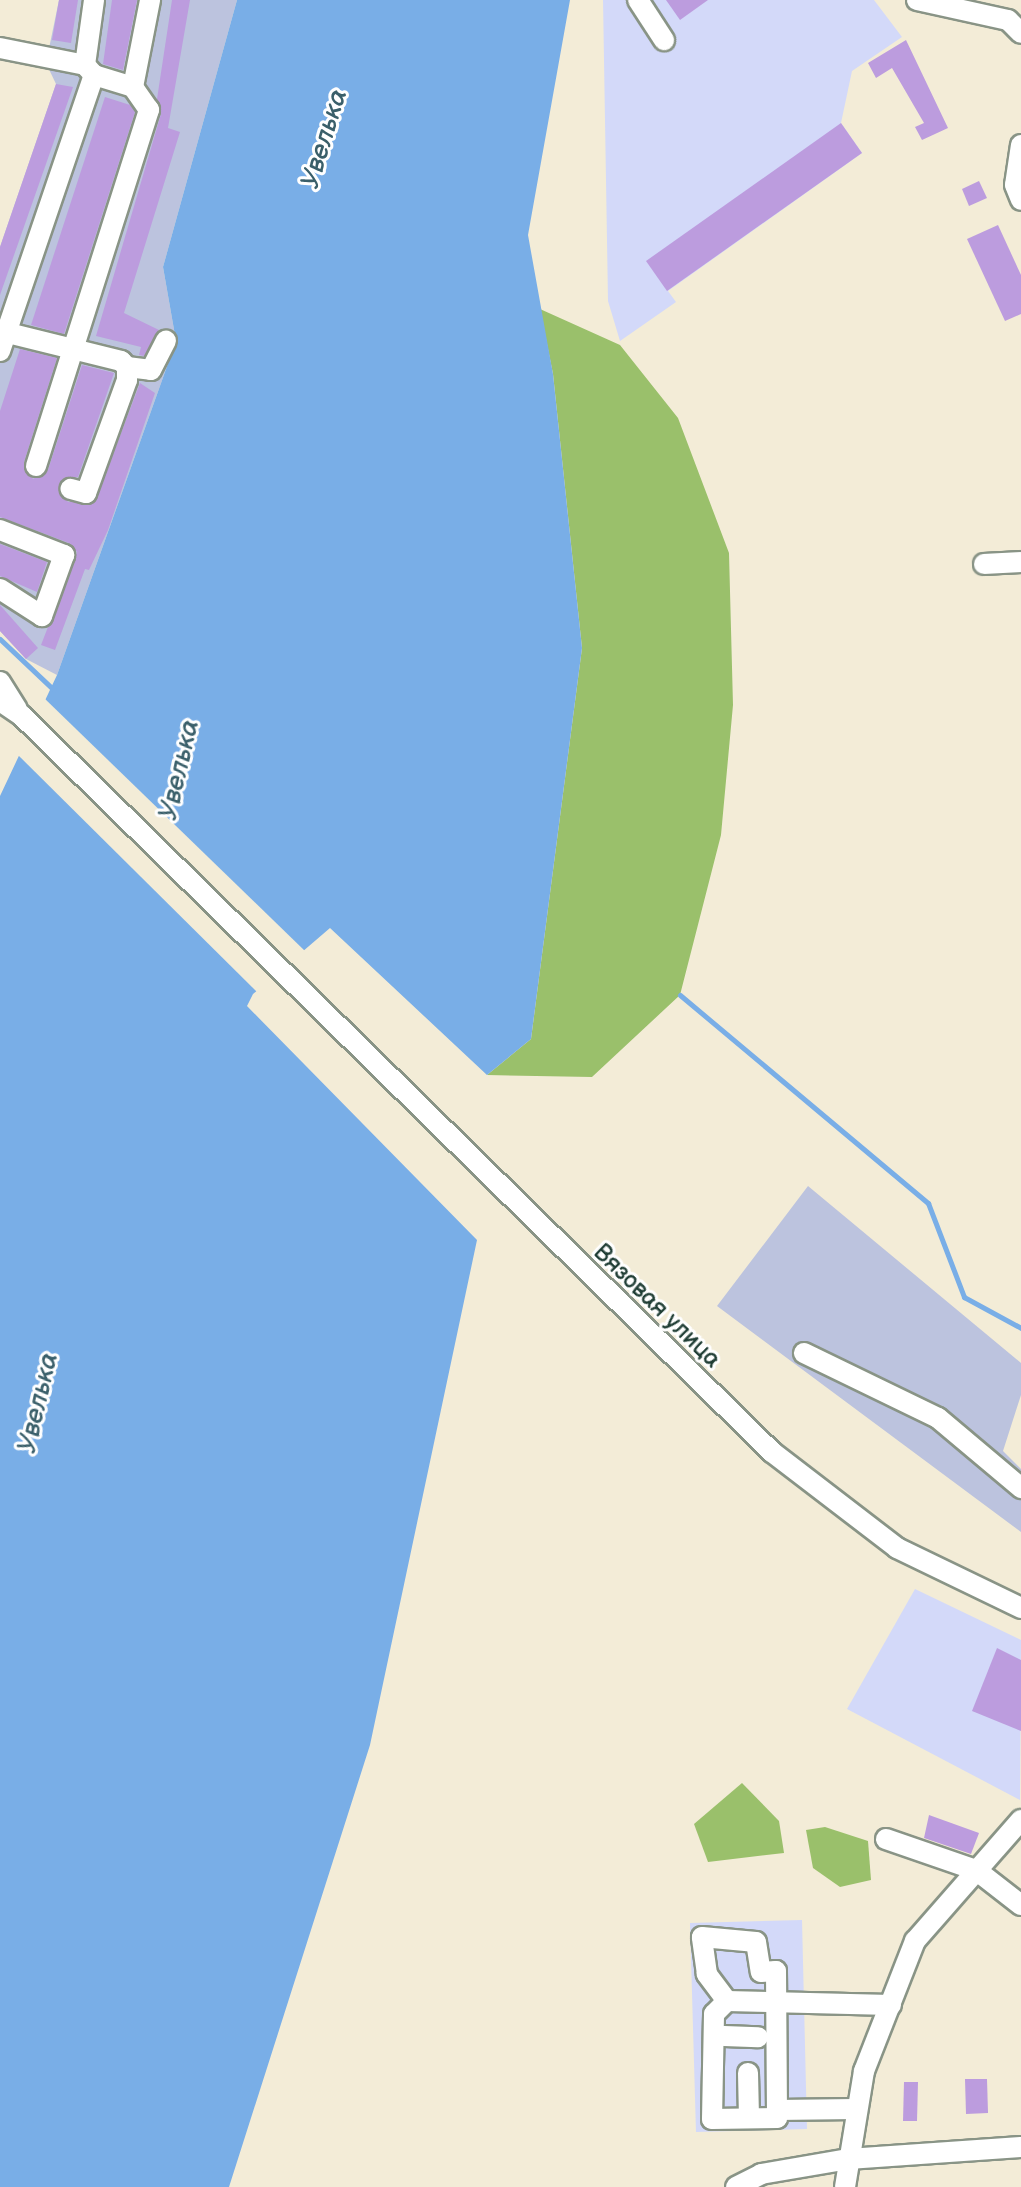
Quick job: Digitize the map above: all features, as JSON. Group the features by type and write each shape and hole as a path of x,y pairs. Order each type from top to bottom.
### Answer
{"street":[{"path":"94,0 89,70 2,339 77,351 127,367 151,370 166,341"},
{"path":"133,87 150,0"},
{"path":"638,0 664,40"},
{"path":"917,0 1017,24"},
{"path":"960,0 974,16"},
{"path":"0,48 89,70 133,87 149,110 77,351 36,466"},
{"path":"1021,145 1015,185 1021,200"},
{"path":"71,489 86,493 127,380 127,367"},
{"path":"0,530 64,555 42,616 0,589"},
{"path":"984,564 1021,562"},
{"path":"0,682 22,716"},
{"path":"0,701 22,716"},
{"name":"Вязовая улица","path":"22,716 772,1452 897,1548 1021,1608"},
{"path":"804,1353 938,1418 1021,1488"},
{"path":"845,2187 864,2071 915,1941 1021,1820"},
{"path":"886,1839 976,1870 1021,1905"},
{"path":"727,2001 707,1974 702,1937 756,1942 761,1972 776,1971 776,2004 777,2118 712,2119 714,2014 727,2001 776,2004 891,2005"},
{"path":"724,2036 758,2037"},
{"path":"748,2073 749,2118"},
{"path":"777,2110 856,2109"},
{"path":"736,2187 761,2174 848,2159 1021,2147"}],"shaded area":[{"path":"59,0 237,0 163,267 176,341 57,675 26,659 0,631 0,247 56,84 46,63"},
{"path":"603,0 874,0 902,37 852,71 841,123 862,153 668,291 676,302 620,341 608,301"},
{"path":"808,1186 1021,1363 1021,1395 1003,1451 1021,1469 1021,1532 717,1306"},
{"path":"915,1589 1021,1640 1020,1800 847,1709"},
{"path":"802,1920 807,2129 696,2132 690,1923"}],"green space":[{"path":"540,309 620,345 678,418 729,553 733,705 721,835 680,995 592,1077 487,1075 531,1039 582,648 553,374"},
{"path":"742,1783 779,1821 784,1853 708,1862 694,1824"},
{"path":"825,1827 868,1841 871,1880 840,1887 813,1868 806,1830"}],"water":[{"name":"Увелька","path":"237,0 570,0 528,235 553,374 582,648 531,1039 487,1075 330,928 253,994 247,1006 477,1240 370,1745 229,2187 0,2187 0,796 57,675 176,341 163,267"}],"pier":[{"path":"43,697 306,952 259,994 16,753"}],"building":[{"path":"59,0 78,0 71,43 52,40"},
{"path":"112,0 137,0 123,70 103,64"},
{"path":"172,0 190,0 168,128 180,132 124,313 159,330 144,356 139,355 141,347 96,336 161,114 157,99"},
{"path":"666,0 708,0 680,20"},
{"path":"906,40 948,128 922,140 915,127 924,123 892,68 876,78 868,63"},
{"path":"56,84 73,87 0,295 0,247"},
{"path":"105,97 130,105 135,112 64,334 31,325"},
{"path":"841,123 862,153 667,291 646,261"},
{"path":"979,181 987,198 969,206 962,189"},
{"path":"998,225 1021,275 1021,314 1005,321 967,239"},
{"path":"20,349 57,358 24,462 33,479 48,470 82,365 114,373 78,477 67,477 59,485 68,502 95,502 140,383 155,393 108,530 89,570 85,569 55,650 41,645 77,552 69,543 0,517 0,411"},
{"path":"0,544 47,562 37,592 0,576"},
{"path":"0,605 38,648 26,659 0,631"},
{"path":"997,1648 1021,1660 1021,1731 972,1711"},
{"path":"929,1815 979,1833 971,1854 924,1838"},
{"path":"965,2079 987,2079 988,2113 966,2114"},
{"path":"904,2082 918,2082 917,2121 903,2121"}],"waterway":[{"path":"0,639 54,690"},
{"path":"680,995 928,1203 964,1297 1021,1328"}]}
